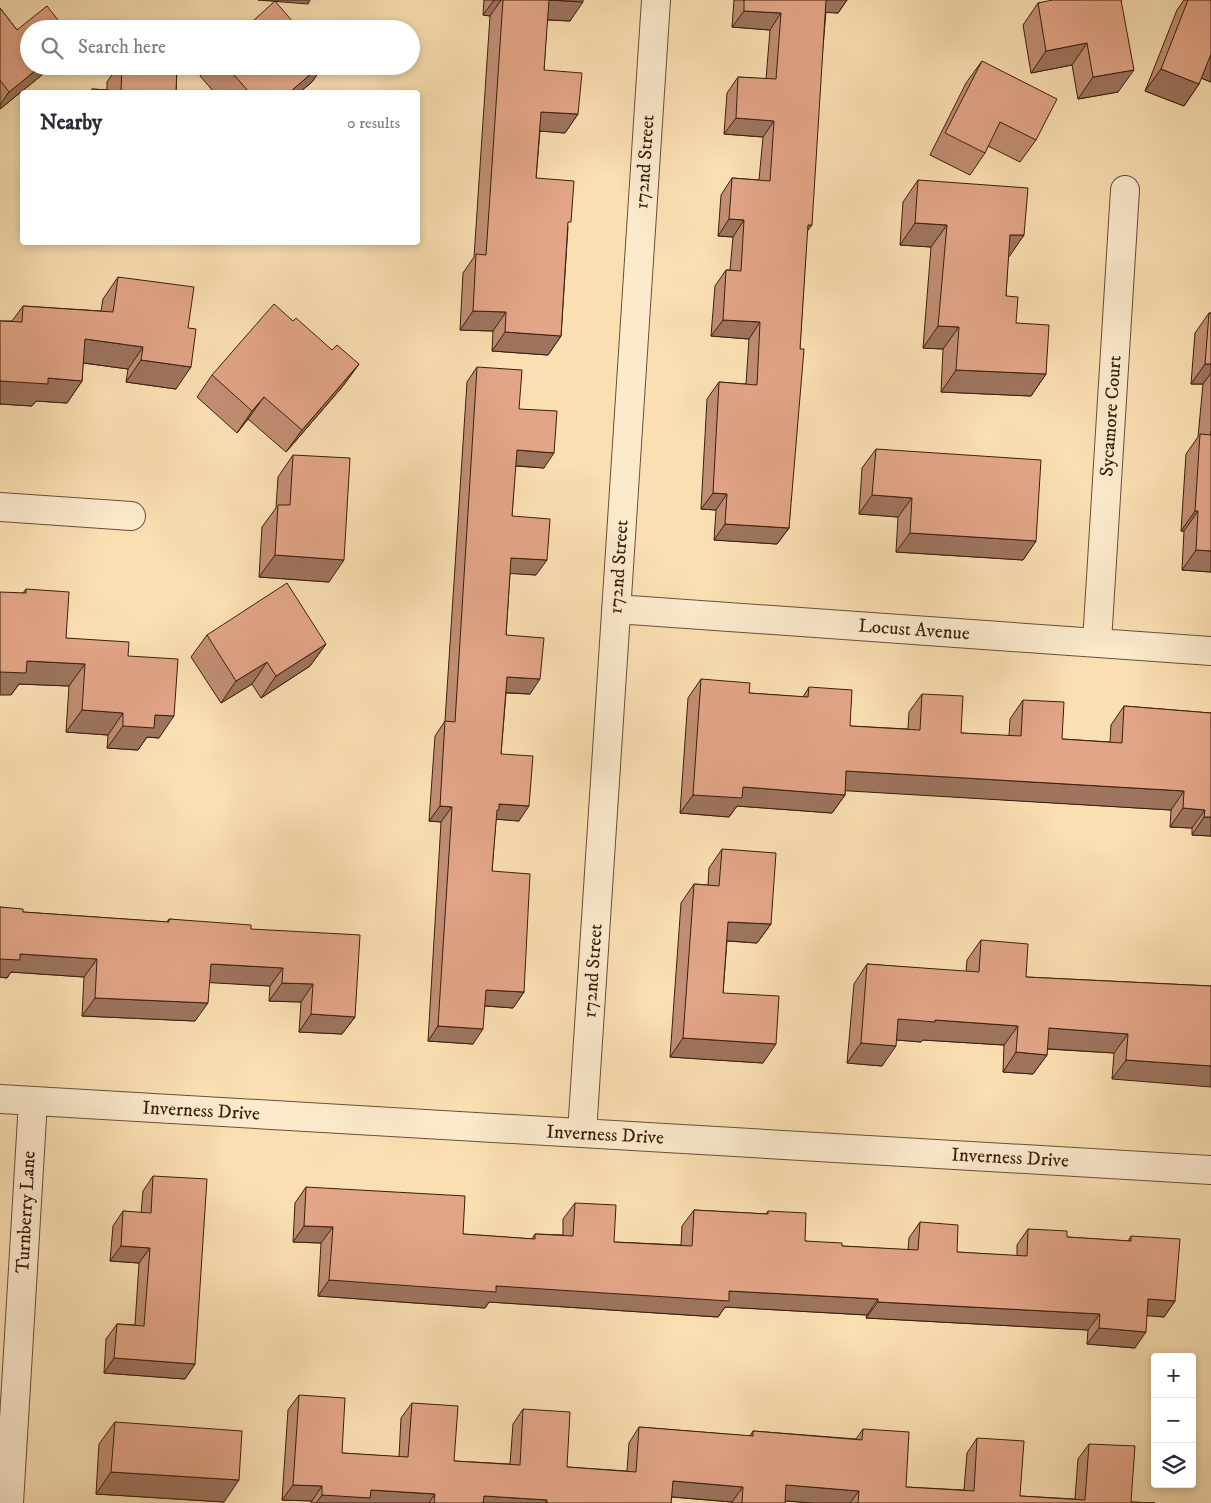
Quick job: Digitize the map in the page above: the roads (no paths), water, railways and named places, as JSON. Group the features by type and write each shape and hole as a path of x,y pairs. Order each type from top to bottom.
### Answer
{"street":[{"name":"172nd Street","path":"582,1133 656,0"},
{"name":"Sycamore Court","path":"1097,642 1125,190"},
{"path":"0,508 131,516"},
{"name":"Locust Avenue","path":"616,610 1211,651"},
{"name":"Inverness Drive","path":"0,1100 1211,1170"},
{"name":"Turnberry Lane","path":"9,1503 33,1101"}]}
